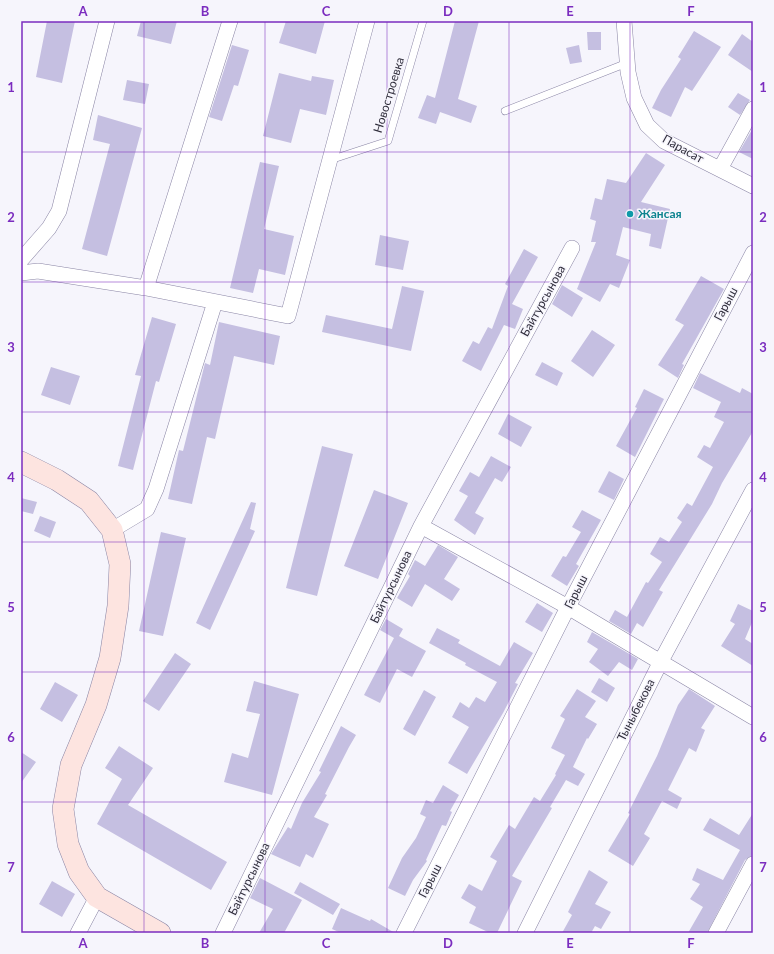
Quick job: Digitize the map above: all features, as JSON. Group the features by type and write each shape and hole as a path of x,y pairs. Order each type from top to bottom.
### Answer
{"main road":[{"path":"21,462 57,480 88,501 112,530 120,564 118,606 110,658 96,705 71,765 63,809 68,844 79,872 97,897 160,933"}],"street":[{"path":"21,260 49,228 59,211 107,21"},
{"path":"146,288 230,21"},
{"path":"21,273 38,271 146,288 288,316 367,21"},
{"name":"Парасат","path":"624,21 627,64 634,98 647,125 664,141 753,186"},
{"path":"720,169 753,110"},
{"name":"Байтурсынова","path":"222,933 421,526 572,248"},
{"name":"Гарыш","path":"404,933 568,607 753,253"},
{"path":"112,530 147,509 156,489 215,302"},
{"name":"Тыныбекова","path":"525,933 661,661 753,490"},
{"path":"421,526 568,607 753,717"},
{"path":"716,933 753,864"},
{"path":"78,933 97,897"}],"lane":[{"name":"Новостроевка","path":"330,160 388,141 423,21"},
{"path":"505,111 627,64"}],"building":[{"path":"47,21 75,21 62,83 36,77"},
{"path":"141,21 177,21 171,44 137,36"},
{"path":"286,21 325,21 316,54 279,43"},
{"path":"455,21 479,21 458,99 477,106 471,123 440,112 436,124 418,118 427,95 435,98"},
{"path":"694,31 721,47 692,91 685,87 671,117 652,108 661,90 681,59 678,57"},
{"path":"587,32 601,32 601,50 588,50"},
{"path":"742,34 753,42 753,72 728,55"},
{"path":"232,45 249,50 238,86 234,85 222,121 209,117"},
{"path":"579,45 582,62 570,64 566,48"},
{"path":"279,73 311,81 312,76 334,80 326,115 300,109 291,143 263,136"},
{"path":"127,80 149,84 145,104 123,100"},
{"path":"738,93 750,100 740,115 728,107"},
{"path":"98,115 142,128 107,256 82,249 110,144 93,140"},
{"path":"753,128 753,159 739,152"},
{"path":"646,153 665,165 641,202 670,209 661,249 649,246 651,234 623,227 616,255 630,260 619,288 610,284 600,302 577,289 596,242 591,242 596,221 590,219 595,198 602,200 607,179 626,183"},
{"path":"260,162 279,166 264,229 294,236 285,275 259,269 253,293 230,288"},
{"path":"380,235 409,241 403,270 375,265"},
{"path":"524,249 538,257 512,304 523,309 515,329 504,325 481,371 462,361 473,341 479,344 488,327 492,329 508,286 505,284"},
{"path":"701,276 724,289 682,364 684,365 678,378 658,365 684,325 675,320"},
{"path":"562,285 583,298 572,317 552,304"},
{"path":"402,286 424,291 411,351 322,332 326,315 392,329"},
{"path":"152,317 176,324 159,382 156,381 133,470 118,466 141,376 135,375"},
{"path":"219,322 280,336 274,365 234,356 215,439 207,437 192,504 168,499 179,450 183,451 205,363 210,365"},
{"path":"592,330 615,345 593,377 571,361"},
{"path":"542,362 563,373 557,386 535,375"},
{"path":"51,367 80,376 70,405 41,395"},
{"path":"700,373 740,393 742,388 753,394 753,431 722,483 712,504 659,590 663,592 643,627 637,623 631,634 609,621 615,610 627,617 646,582 648,583 662,562 650,554 660,537 669,542 682,522 677,518 687,503 692,506 713,467 697,457 704,445 710,448 724,422 714,417 721,402 693,388"},
{"path":"644,389 664,399 635,457 616,446 637,408 635,407"},
{"path":"508,414 532,427 521,447 498,434"},
{"path":"322,446 353,454 317,596 286,588"},
{"path":"491,456 511,467 502,482 495,478 475,513 484,518 475,535 454,520 468,496 459,491 470,472 479,477"},
{"path":"609,471 624,479 614,500 598,492"},
{"path":"374,490 408,503 378,579 344,566"},
{"path":"21,498 37,502 33,514 21,511"},
{"path":"251,502 256,503 250,529 255,531 210,630 196,623"},
{"path":"582,510 601,520 576,564 579,566 567,586 551,576 563,556 566,557 581,532 572,527"},
{"path":"40,516 56,522 50,538 34,531"},
{"path":"161,532 186,538 163,636 139,631"},
{"path":"438,545 458,557 444,579 460,589 452,601 425,584 412,607 397,598 410,576 408,574 415,560 425,566"},
{"path":"537,603 553,613 542,632 525,622"},
{"path":"738,604 753,611 753,620 745,639 753,644 753,666 721,646 735,624 730,621"},
{"path":"386,619 403,629 399,636 426,651 412,677 397,669 380,703 364,695 394,638 380,630"},
{"path":"437,628 460,640 458,643 500,666 514,642 533,653 515,683 518,684 503,713 467,774 448,763 469,727 452,717 460,702 469,708 476,697 485,702 497,682 429,643"},
{"path":"592,632 638,659 632,670 619,662 608,676 589,662 598,649 587,642"},
{"path":"175,653 191,664 159,711 143,701"},
{"path":"599,678 615,688 607,702 591,692"},
{"path":"254,681 299,694 272,795 224,782 232,753 248,758 260,714 246,711"},
{"path":"55,682 78,695 62,722 40,709"},
{"path":"577,689 596,701 585,717 597,724 588,739 587,738 573,767 585,774 578,786 566,780 550,807 552,808 512,876 522,881 497,933 490,933 469,923 476,907 461,898 469,884 482,891 497,861 490,857 509,825 515,829 534,797 540,801 556,775 555,774 565,755 551,748 565,719 560,716"},
{"path":"689,689 715,706 701,728 705,730 696,752 689,748 668,790 682,798 677,809 662,801 644,834 650,838 633,866 608,851 630,814 628,813 657,756 678,705"},
{"path":"424,690 436,697 415,736 403,729"},
{"path":"341,726 356,735 325,794 327,795 314,817 329,824 313,858 306,854 300,867 271,854 288,827 291,829 302,803 321,772 319,771"},
{"path":"119,746 153,768 128,805 227,862 211,890 97,824 122,779 105,768"},
{"path":"21,752 36,762 21,783"},
{"path":"443,785 459,795 450,811 452,812 446,826 442,825 426,860 427,861 413,880 405,896 388,888 402,858 416,838 426,817 420,814 426,800 433,803"},
{"path":"753,813 753,855 745,860 707,933 688,933 703,907 690,899 700,884 692,880 697,868 723,880 740,850 703,830 710,818 739,835"},
{"path":"589,870 608,882 595,904 611,912 601,929 595,926 591,933 562,933 572,915 568,912"},
{"path":"260,878 302,900 284,933 259,933 273,909 250,898"},
{"path":"52,881 75,894 62,917 39,904"},
{"path":"300,882 340,904 333,915 294,893"},
{"path":"341,908 370,921 371,919 395,933 341,933 332,929"}],"place":[{"name":"Жансая","path":"630,214"}]}
